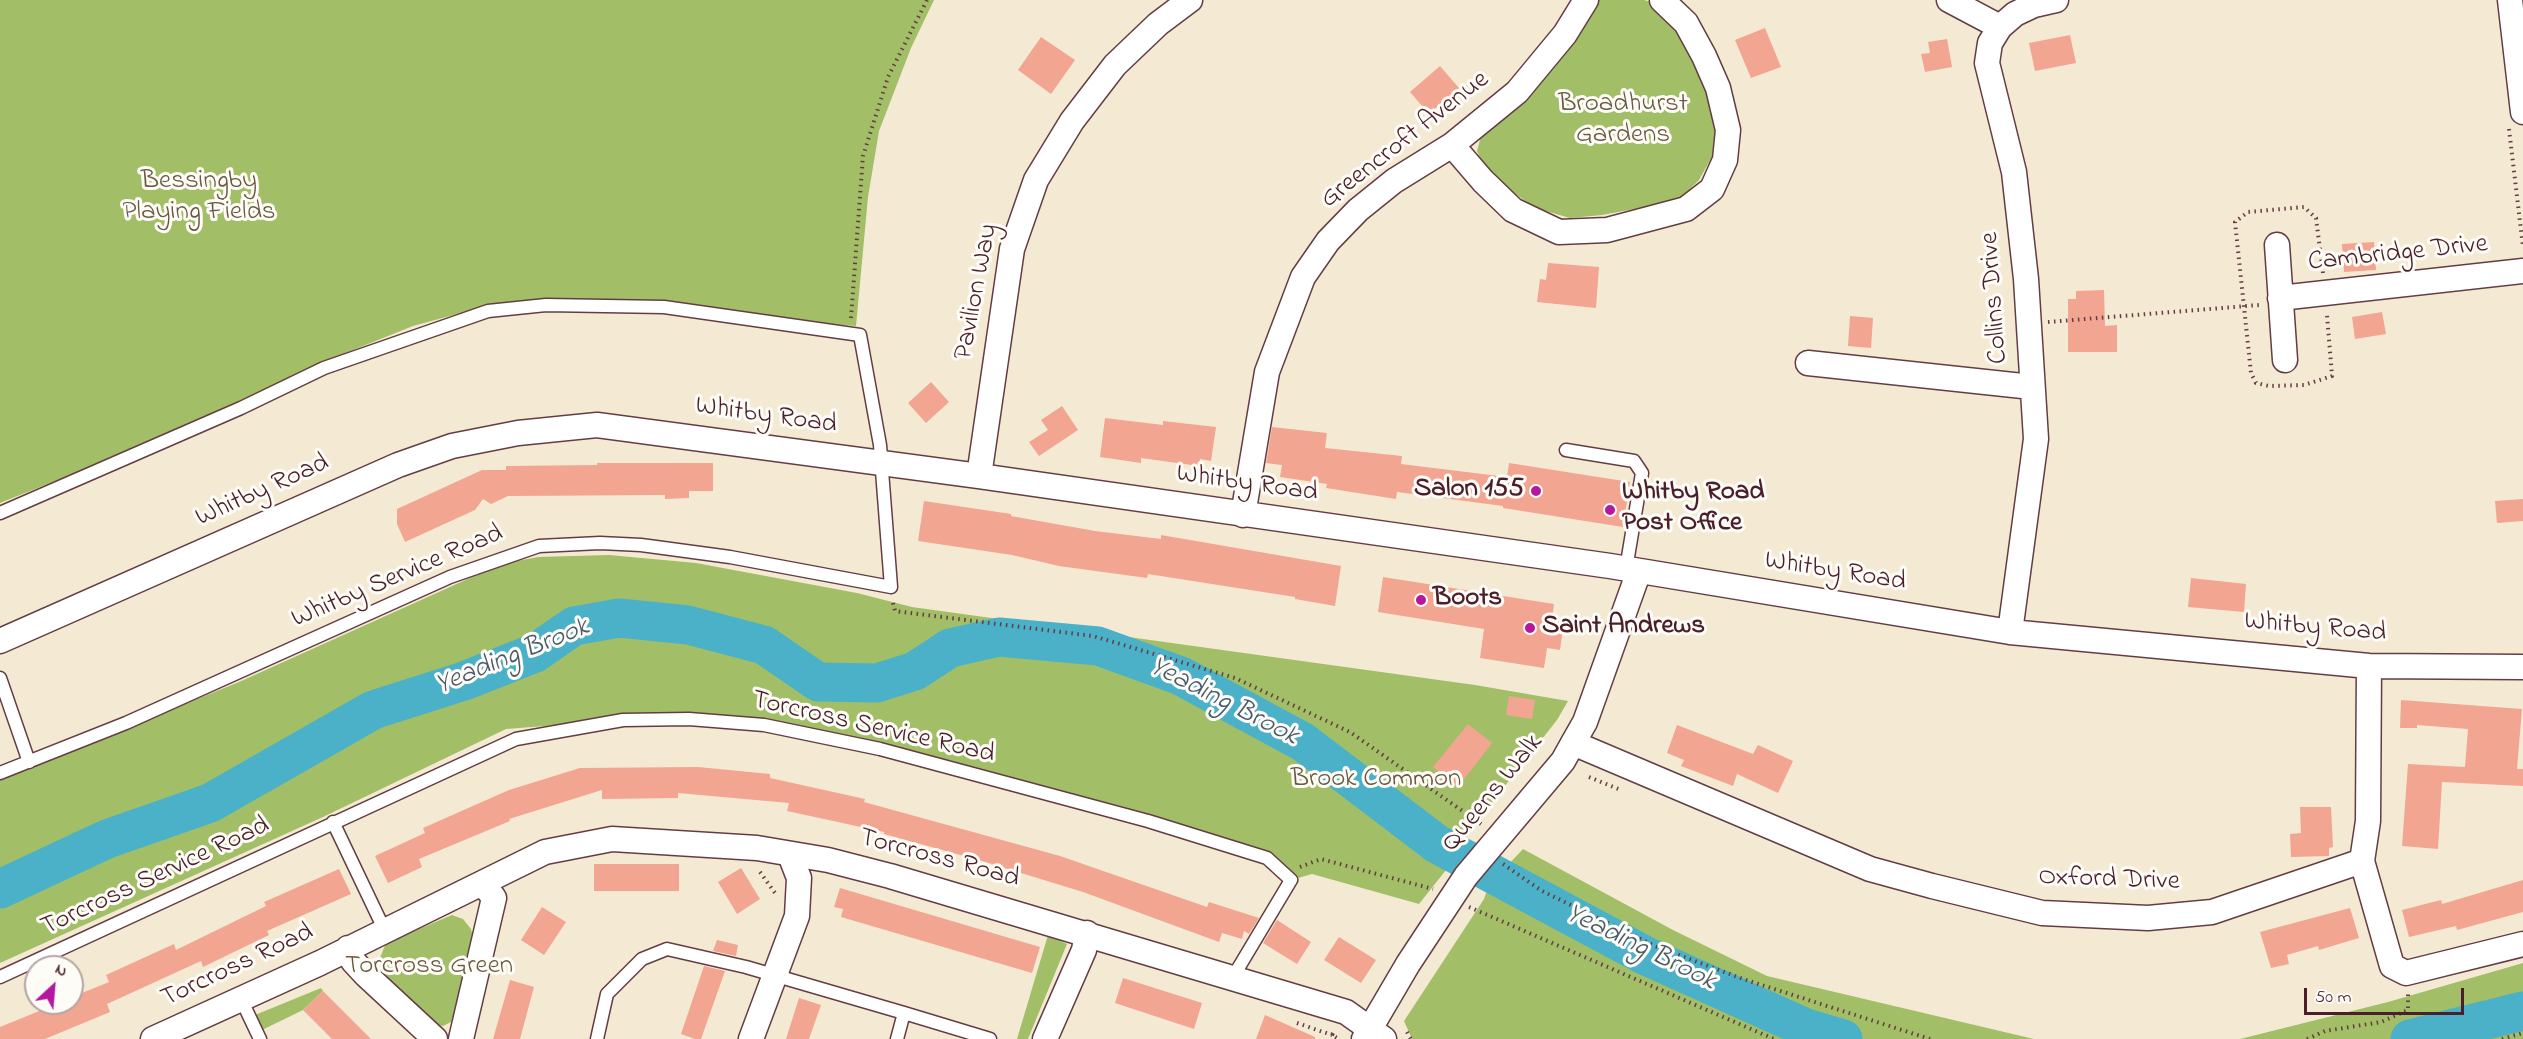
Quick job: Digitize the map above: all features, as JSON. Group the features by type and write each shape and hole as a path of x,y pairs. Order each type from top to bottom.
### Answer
{"street":[{"name":"Pavilion Way","path":"979,476 1012,249 1036,180 1072,121 1115,65 1158,24 1190,0"},
{"name":"Greencroft Avenue","path":"1243,514 1267,372 1303,277 1328,241 1358,210 1394,182 1452,145 1517,92 1565,34 1587,0"},
{"path":"1452,145 1483,181 1514,210 1559,232 1607,230 1649,221 1686,209 1712,189 1725,160 1728,130 1718,88 1704,56 1686,23 1662,0"},
{"path":"1949,0 2000,27 2015,14 2034,5 2056,0"},
{"path":"2510,0 2523,112"},
{"name":"Collins Drive","path":"2000,27 1990,43 1987,63 2014,172 2030,324 2036,439 2010,632"},
{"path":"2277,245 2285,360"},
{"name":"Cambridge Drive","path":"2281,302 2523,271"},
{"path":"1808,363 2032,387"},
{"name":"Whitby Road","path":"0,640 398,465 452,446 518,432 597,425 979,476 1633,570 2010,632 2369,666 2523,667"},
{"name":"Queens Walk","path":"1373,1035 1466,876 1493,857 1563,761 1585,722 1633,570"},
{"path":"2369,666 2368,821 2362,861 2392,966 2406,973 2523,944"},
{"name":"Oxford Drive","path":"1573,743 1870,869 2042,914 2148,918 2212,912 2362,861"},
{"name":"Torcross Road","path":"153,1039 484,885 545,852 612,839 758,848 828,860 1087,933 1347,1012 1373,1035"},
{"path":"751,1039 797,916 799,878 790,855"},
{"path":"461,1039 494,898 484,885"},
{"path":"1045,1039 1084,950 1087,933"},
{"name":"Torcross Road","path":"348,948 353,960 366,975 435,1039"}],"lane":[{"path":"0,513 241,408 324,368 488,311 546,305 664,307 860,334 880,463 891,587"},
{"path":"1566,450 1634,461 1642,473 1633,570"},
{"name":"Whitby Service Road","path":"0,773 126,723 450,577 539,546 600,543 641,545 730,557 891,587"},
{"path":"0,678 29,762"},
{"name":"Torcross Service Road","path":"0,976 516,739 623,720 689,719 764,725 880,749 1148,821 1267,858 1291,880"},
{"path":"333,822 385,931"},
{"path":"1233,977 1291,880"},
{"path":"597,1039 607,994 642,959 667,949 775,976 990,1039"},
{"path":"241,999 260,1039"},
{"path":"897,1039 904,1013"}],"path":[{"path":"860,334 850,317 863,156 888,77 927,0"},
{"path":"2248,212 2304,207 2316,218 2324,280"},
{"path":"2030,324 2166,314 2281,302"},
{"path":"891,587 895,611 1093,636 1235,678 1350,732 1478,820 1483,827"},
{"path":"1493,857 1542,891 1655,946 1743,979 1930,1039"},
{"path":"1291,880 1301,866 1321,859 1437,890"},
{"path":"756,866 799,878"},
{"path":"1469,907 1774,1039"},
{"path":"2307,1039 2325,1031 2381,1023 2408,1010 2406,973"},
{"path":"1288,1020 1339,1039"},
{"path":"2502,1039 2523,1033"}],"green space":[{"name":"Bessingby Playing Fields","path":"0,0 934,0 911,48 879,131 868,197 856,326 803,322 665,301 548,299 490,305 413,326 328,360 130,451 0,503"},
{"name":"Broadhurst Gardens","path":"1597,0 1651,2 1679,31 1708,95 1718,133 1713,155 1699,180 1678,201 1602,215 1570,218 1535,208 1510,190 1486,170 1477,151 1481,136 1511,114 1567,52"},
{"name":"Brook Common","path":"609,555 696,563 857,593 912,607 1475,685 1568,701 1557,720 1478,820 1450,865 1419,904 1312,874 1291,880 1277,866 1148,821 758,725 623,720 506,729 323,817 0,963 0,779 239,682 501,564 538,557"},
{"path":"1523,849 1673,930 1767,976 2034,1039 1412,1039 1404,1021 1484,899 1489,885"},
{"name":"Torcross Green","path":"452,915 463,919 471,929 474,941 461,1006 453,1021 443,1026 431,1024 382,977 380,958 386,943"},
{"path":"1048,935 1067,944 1028,1039 1017,1039"},
{"path":"2523,963 2523,1039 2240,1039 2388,1002"},
{"path":"321,988 323,991 303,1010 262,1030 255,1015"}],"building":[{"path":"1765,28 1781,67 1751,78 1735,40"},
{"path":"2070,35 2076,63 2035,71 2029,43"},
{"path":"1041,37 1075,60 1051,94 1018,70"},
{"path":"1947,39 1952,67 1925,72 1921,54 1930,53 1928,42"},
{"path":"1440,66 1459,88 1429,114 1410,92"},
{"path":"2374,242 2376,270 2344,272 2342,244"},
{"path":"1548,263 1599,267 1596,308 1537,302 1540,279 1546,280"},
{"path":"2104,290 2105,326 2117,325 2117,352 2068,352 2068,299 2076,299 2076,291"},
{"path":"2382,312 2386,334 2355,339 2352,317"},
{"path":"1850,316 1873,318 1871,348 1848,346"},
{"path":"931,382 949,402 926,423 908,403"},
{"path":"1062,406 1078,430 1039,456 1029,442 1048,430 1041,420"},
{"path":"1105,418 1163,425 1163,421 1216,427 1211,461 1200,459 1199,466 1141,458 1141,463 1100,457"},
{"path":"1272,427 1327,433 1325,448 1402,456 1401,464 1507,477 1509,463 1630,482 1623,527 1503,508 1503,506 1397,492 1396,499 1326,488 1327,484 1280,477 1282,465 1266,463"},
{"path":"597,463 713,463 713,491 689,491 689,498 665,499 665,495 508,496 491,504 483,499 475,510 405,542 397,524 397,509 482,470 506,470 506,466 597,465"},
{"path":"2523,499 2523,521 2497,523 2495,501"},
{"path":"924,501 1011,514 1011,516 1095,531 1161,539 1161,535 1341,566 1335,606 1295,599 1295,597 1148,574 1147,578 1059,566 1012,555 918,541"},
{"path":"1383,577 1554,604 1552,619 1564,621 1560,650 1547,648 1544,668 1480,658 1484,629 1378,612"},
{"path":"2191,578 2246,584 2244,612 2188,607"},
{"path":"1509,696 1535,700 1532,719 1506,715"},
{"path":"2401,700 2522,709 2517,769 2523,769 2523,786 2442,782 2438,849 2402,846 2408,764 2465,767 2468,729 2417,725 2417,728 2400,728"},
{"path":"1468,724 1492,743 1458,787 1433,767"},
{"path":"1677,725 1753,754 1758,745 1793,761 1778,793 1737,774 1733,786 1681,766 1684,760 1667,753"},
{"path":"698,767 770,774 770,778 865,799 864,802 1060,856 1207,907 1209,902 1259,918 1249,934 1244,931 1242,939 1222,933 1219,942 1083,892 982,861 884,834 884,832 787,811 789,803 678,793 678,798 602,799 602,790 509,819 510,821 419,859 422,867 388,883 375,856 425,833 423,828 509,790 580,768"},
{"path":"2300,807 2331,807 2333,847 2329,848 2329,856 2291,857 2290,834 2301,833"},
{"path":"594,864 679,864 679,891 594,891"},
{"path":"741,868 760,899 737,914 718,882"},
{"path":"339,869 351,894 267,931 269,935 203,967 201,961 107,1004 110,1012 45,1039 0,1039 0,1027 30,1015 84,1015 84,992 109,982 106,975 174,944 176,950 266,906 264,902"},
{"path":"2523,880 2523,912 2457,930 2456,926 2409,937 2402,910 2441,900 2442,904"},
{"path":"840,888 1040,947 1032,973 841,917 843,909 834,907"},
{"path":"542,907 566,922 544,955 521,940"},
{"path":"2350,908 2359,938 2319,950 2318,946 2287,955 2289,964 2271,968 2260,932"},
{"path":"1277,920 1311,942 1297,964 1263,943"},
{"path":"1339,937 1376,960 1361,983 1324,960"},
{"path":"717,940 738,945 736,956 713,951"},
{"path":"704,966 725,971 701,1039 695,1039 681,1034"},
{"path":"1123,978 1202,1003 1194,1029 1115,1003"},
{"path":"510,980 534,987 520,1039 493,1039"},
{"path":"323,991 371,1039 332,1039 303,1010"},
{"path":"799,998 821,1005 809,1039 786,1039"},
{"path":"1265,1015 1315,1037 1315,1039 1256,1039"}],"waterway":[{"name":"Yeading Brook","path":"0,889 107,839 210,803 373,710 464,681 535,653 574,626 619,618 688,625 764,645 818,682 877,683 915,671 950,648 999,637 1098,646 1181,676 1303,742 1437,844 1646,956 1806,1028 1843,1039"},
{"name":"Yeading Brook","path":"2410,1039 2523,1011"}],"place":[{"name":"Salon 155","path":"1536,491"},
{"name":"Whitby Road Post Office","path":"1610,510"},
{"name":"Boots","path":"1421,600"},
{"name":"Saint Andrews","path":"1530,628"}]}
